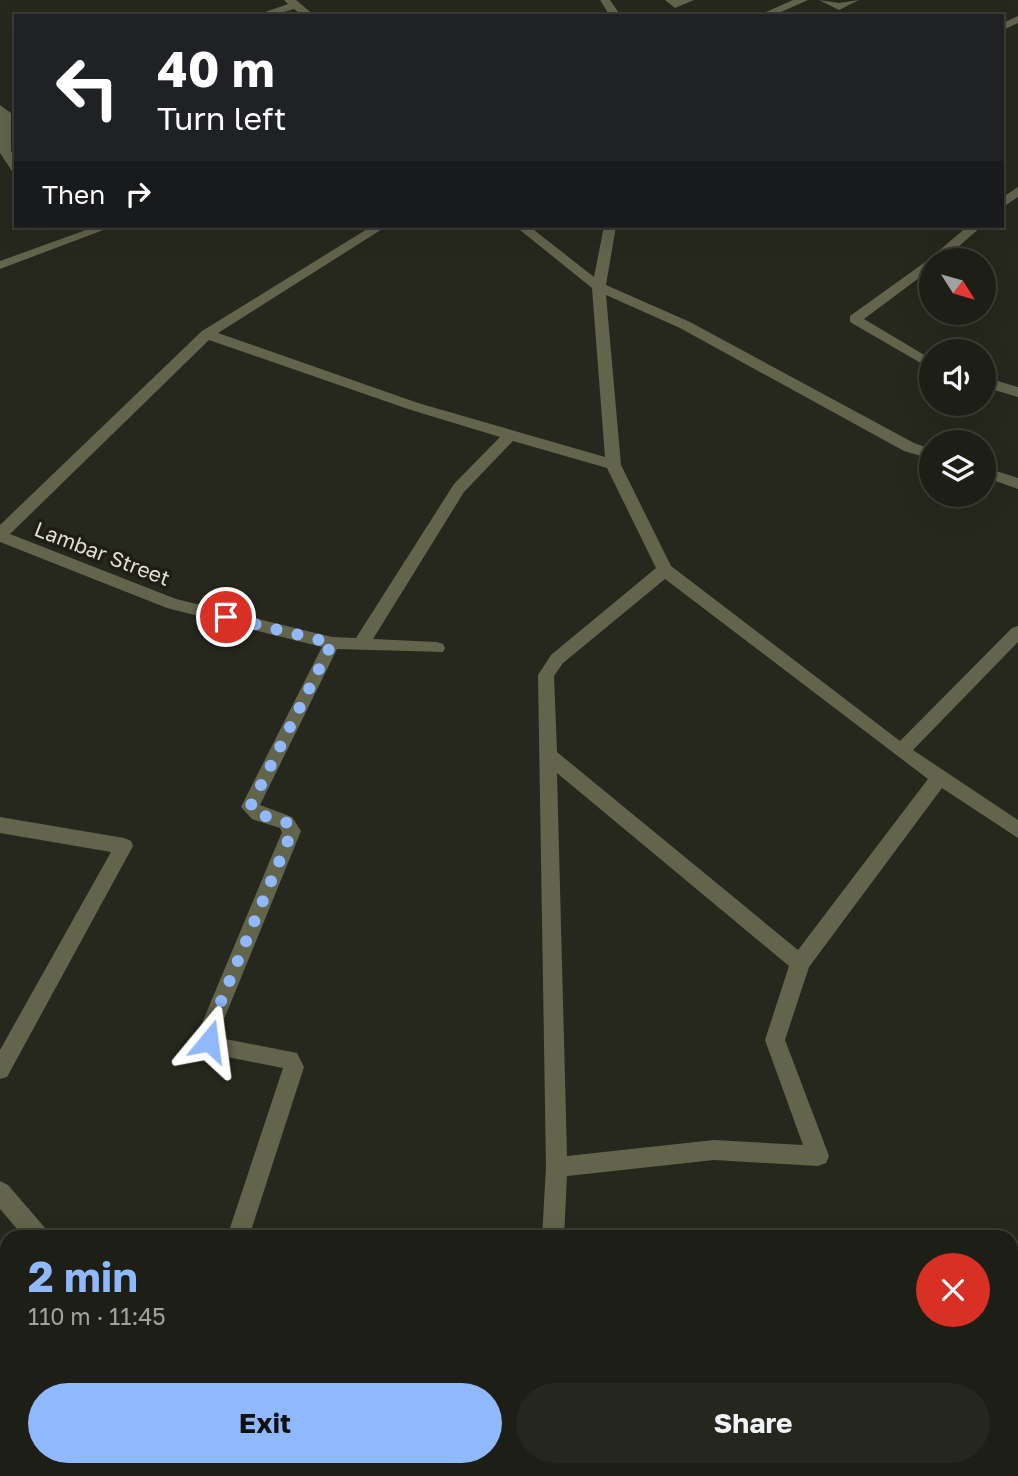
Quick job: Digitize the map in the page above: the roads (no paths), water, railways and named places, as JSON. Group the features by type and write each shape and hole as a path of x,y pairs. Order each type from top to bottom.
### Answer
{"street":[{"path":"670,0 675,5 689,0"},
{"path":"767,14 803,0"},
{"path":"824,0 839,7 854,0"},
{"path":"264,14 293,3 307,14"},
{"path":"5,111 5,151 14,165"},
{"path":"1004,202 1018,191"},
{"path":"55,228 64,242"},
{"path":"0,265 102,228"},
{"path":"0,535 207,334 378,228"},
{"path":"524,228 599,287 685,325 919,450"},
{"path":"610,228 599,287 613,465 665,570 901,751 1018,830"},
{"path":"949,248 974,228"},
{"path":"919,272 855,319 919,358"},
{"path":"207,334 413,406 613,465"},
{"path":"996,386 1018,392"},
{"path":"361,644 459,488 510,435"},
{"path":"996,476 1018,484"},
{"name":"Lambar Street","path":"0,535 173,604 332,643 437,648"},
{"path":"553,1230 557,1167 546,675 557,659 665,570"},
{"path":"901,751 1018,632"},
{"path":"240,1230 295,1066 290,1060 214,1046 207,1035 292,831 286,822 258,814 250,807 332,643"},
{"path":"548,755 800,964"},
{"path":"557,1167 713,1150 818,1156 775,1040 800,964 940,777"},
{"path":"0,825 124,846 0,1070"},
{"path":"0,1192 32,1230"}]}
